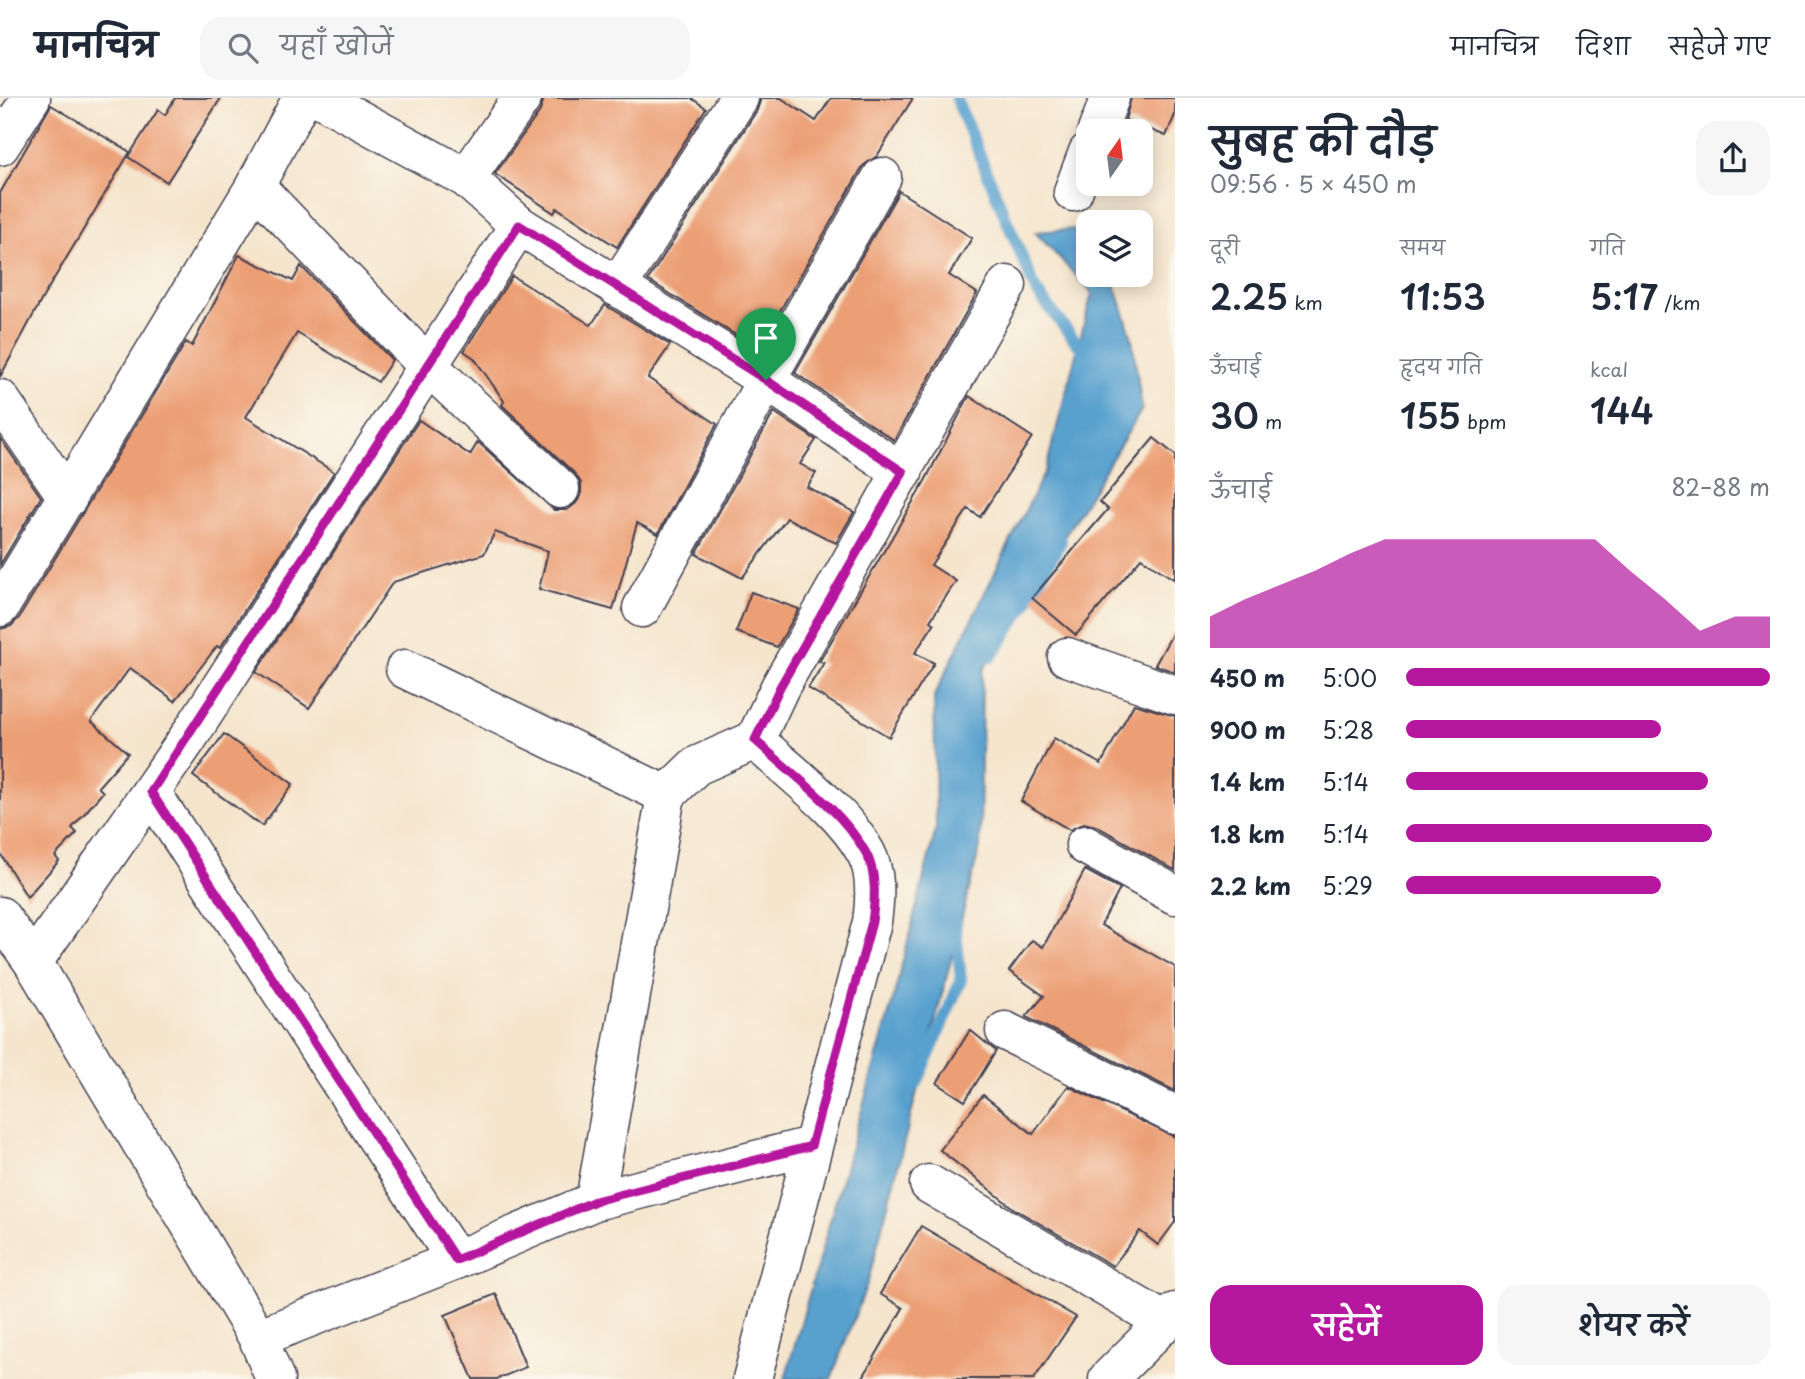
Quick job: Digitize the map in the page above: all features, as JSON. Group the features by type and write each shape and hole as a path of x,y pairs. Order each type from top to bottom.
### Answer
{"street":[{"path":"0,146 31,98"},
{"path":"0,607 255,186 302,98"},
{"path":"320,98 467,178 519,225 766,380 903,472"},
{"path":"467,178 522,98"},
{"path":"617,286 738,98"},
{"path":"1102,119 1110,98"},
{"path":"642,608 766,380 882,177"},
{"path":"1073,192 1076,184"},
{"path":"255,186 426,364 560,489"},
{"path":"33,962 151,792 426,364 519,225"},
{"path":"595,1201 666,794 696,766 755,740 780,687 1007,285"},
{"path":"0,399 68,498"},
{"path":"1067,657 1175,695"},
{"path":"405,669 666,794"},
{"path":"752,1379 811,1146 872,922 875,893 867,855 848,826 755,740"},
{"path":"151,792 456,1260"},
{"path":"1085,845 1175,895"},
{"path":"0,916 33,962 258,1338 275,1379"},
{"path":"1004,1031 1175,1115"},
{"path":"258,1338 456,1260 595,1201 811,1146"},
{"path":"929,1184 1170,1317 1108,1379"}],"water":[{"path":"1076,229 1076,276 1035,232"},
{"path":"1086,287 1116,287 1132,338 1142,409 982,672 980,847 868,1282 831,1379 785,1379 893,1000 936,829 934,696 1046,469 1092,293"}],"building":[{"path":"175,98 221,98 167,182 128,157 158,110 165,115"},
{"path":"544,98 691,98 706,108 617,247 557,208 554,213 495,174 540,111"},
{"path":"761,98 781,98 816,121 831,98 913,98 877,156 863,166 758,349 648,280 757,110"},
{"path":"1131,98 1175,98 1175,115 1166,136 1153,131 1153,119 1125,119"},
{"path":"51,105 130,152 43,297 0,377 0,193"},
{"path":"899,191 972,238 949,275 977,293 894,440 795,373"},
{"path":"239,255 293,281 301,266 392,360 378,382 297,333 246,417 334,472 220,648 217,646 175,701 130,668 91,721 128,753 98,787 103,792 72,828 77,833 55,856 59,861 27,897 0,853 0,629 11,626 19,618 186,342 192,346"},
{"path":"512,276 591,325 605,305 670,345 648,378 717,424 658,534 637,523 613,610 539,589 548,551 495,532 484,554 393,582 309,708 256,672 419,420 470,455 478,442 554,510 567,510 581,495 581,483 575,474 502,405 504,401 474,358 464,351"},
{"path":"969,396 1032,437 980,517 968,509 931,565 956,581 930,621 934,624 915,653 934,663 889,737 808,688 824,663 819,662 925,481"},
{"path":"774,412 816,440 800,464 816,473 807,487 854,512 836,543 787,518 742,578 696,554"},
{"path":"0,438 41,497 0,565"},
{"path":"1154,438 1175,455 1175,580 1141,558 1076,635 1032,598 1108,509 1100,502"},
{"path":"751,592 799,609 777,647 736,632"},
{"path":"1175,629 1175,672 1155,665"},
{"path":"1134,704 1175,716 1175,870 1096,826 1084,823 1070,830 1021,801 1054,738 1101,764"},
{"path":"224,734 293,784 262,826 193,776"},
{"path":"1085,870 1120,889 1101,925 1175,967 1175,1091 1026,1017 1044,996 1009,971 1032,940 1043,947"},
{"path":"970,1030 996,1051 965,1101 937,1083"},
{"path":"1068,1086 1175,1137 1175,1222 1158,1245 1140,1231 1113,1266 1013,1208 940,1150 983,1095 1033,1134"},
{"path":"921,1226 1076,1317 1034,1379 862,1379 903,1308 880,1294"},
{"path":"496,1294 526,1367 497,1379 473,1379 445,1315"}],"waterway":[{"path":"956,98 1036,291 1088,357"},
{"path":"991,657 1024,607 1061,541"},
{"path":"917,1083 961,980 955,922"}],"route":[{"path":"519,225 766,380 903,472 780,687 755,740 848,826 867,855 875,893 872,922 811,1146 595,1201 456,1260 151,792 426,364 519,225"}]}
